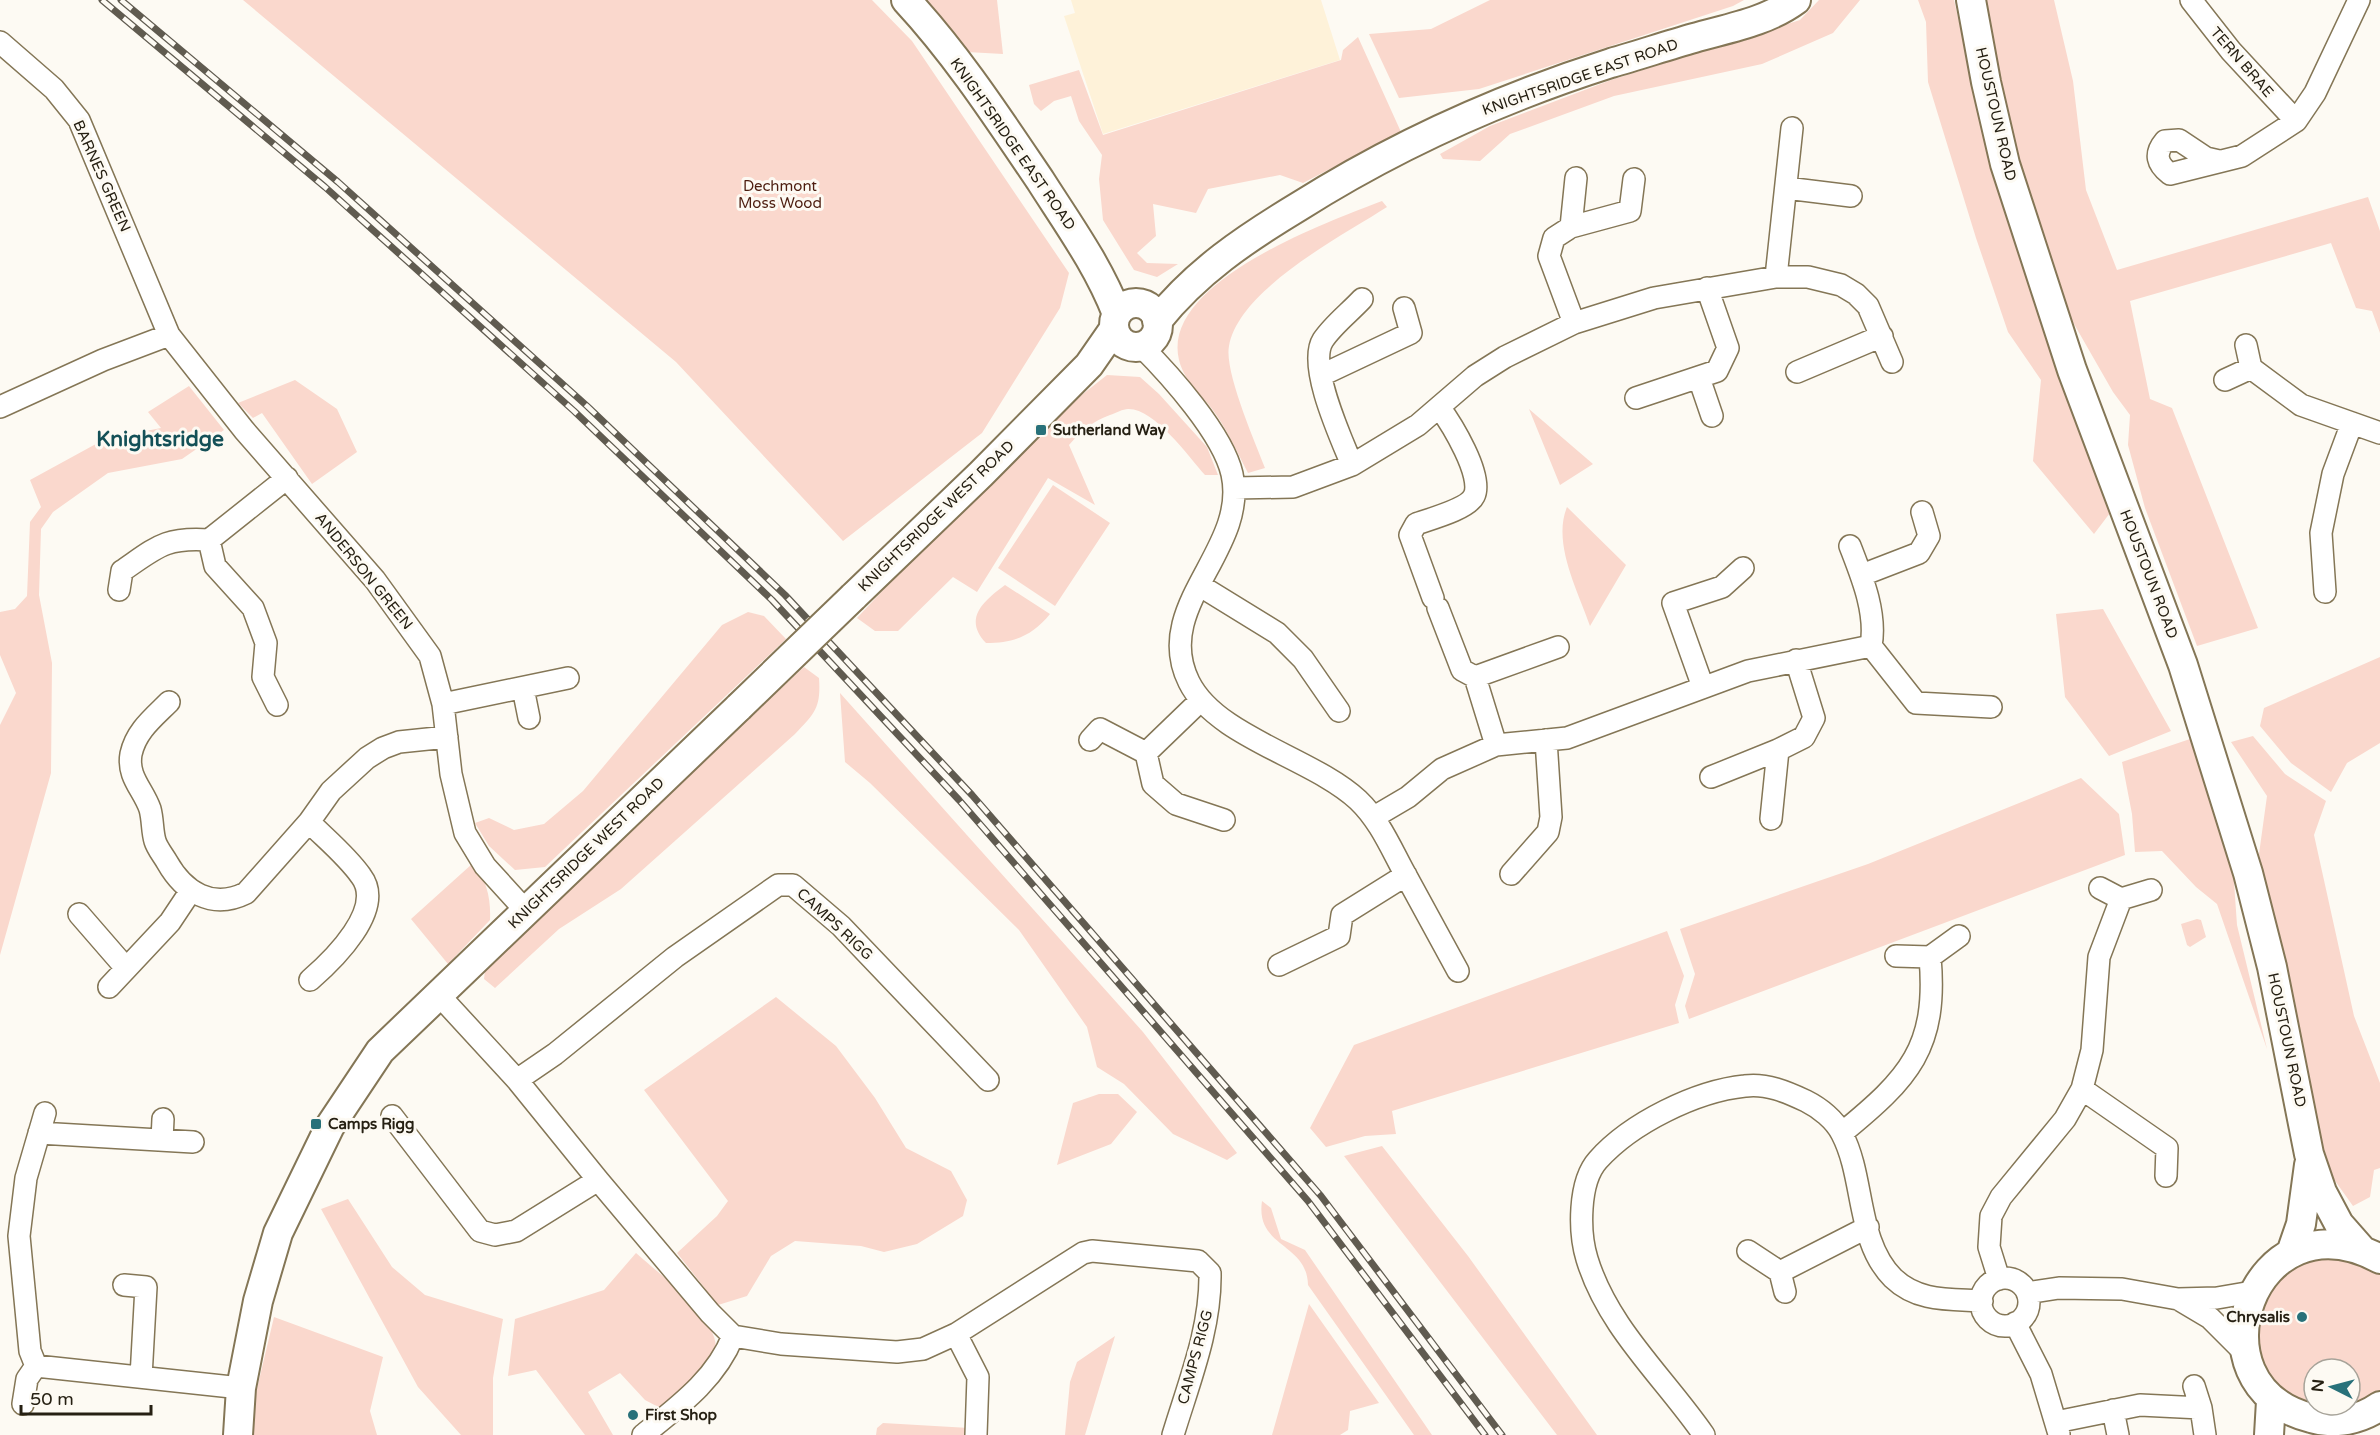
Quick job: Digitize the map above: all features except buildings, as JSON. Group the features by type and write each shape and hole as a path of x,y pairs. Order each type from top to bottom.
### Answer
{"street":[{"name":"KNIGHTSRIDGE EAST ROAD","path":"906,0 980,91 1136,325 1243,241 1387,154 1512,98 1692,38 1762,18 1796,0"},
{"name":"KNIGHTSRIDGE EAST ROAD","path":"1692,38 1750,9 1762,0"},
{"name":"HOUSTOUN ROAD","path":"1971,0 1986,82 2005,164 2072,370 2184,665 2248,873 2277,990 2309,1154 2322,1192 2339,1224 2370,1254"},
{"name":"TERN BRAE","path":"2191,0 2231,51 2296,121"},
{"path":"2219,161 2242,156 2296,121 2315,93 2359,0"},
{"name":"BARNES GREEN","path":"0,42 54,89 79,120 169,335 244,430 287,478"},
{"path":"1776,277 1792,128"},
{"path":"1571,227 1576,178"},
{"path":"1574,323 1549,256 1554,238 1571,227 1630,211 1634,179"},
{"path":"1786,188 1851,196"},
{"path":"1234,488 1293,487 1352,465 1418,425 1475,376 1505,357 1574,323 1654,298 1776,277 1808,277 1841,285 1856,294 1868,306 1892,362"},
{"path":"1635,398 1717,371 1728,348 1707,288"},
{"path":"1352,465 1327,401 1318,356 1323,340 1362,299"},
{"path":"1322,375 1411,333 1404,308"},
{"path":"1136,325 1220,445 1232,473 1234,508 1230,525 1186,612 1179,638 1183,665 1200,700 1230,724 1336,782 1374,817 1458,971"},
{"name":"KNIGHTSRIDGE WEST ROAD","path":"238,1435 241,1388 258,1301 278,1233 295,1193 330,1126 380,1051 853,597 1089,365 1136,325"},
{"path":"0,407 103,360 169,335"},
{"path":"1797,372 1882,336"},
{"path":"2246,345 2251,368 2301,405 2380,432"},
{"path":"2225,380 2251,368"},
{"path":"1699,378 1712,416"},
{"path":"1439,407 1456,430 1477,485 1474,497 1464,506 1416,524 1410,535 1462,670 1475,677 1496,745"},
{"path":"2325,592 2321,532 2333,474 2352,423"},
{"path":"119,590 122,572 162,543 177,539 209,540 287,478"},
{"name":"ANDERSON GREEN","path":"287,478 375,580 430,656 443,704 456,806 465,833 485,866 526,911"},
{"path":"1862,575 1919,553 1929,536 1922,512"},
{"path":"209,540 215,566 253,608 266,643 263,677 277,705"},
{"path":"1850,546 1862,575 1874,628 1871,646 1916,702 1991,707"},
{"path":"1703,687 1673,603 1722,587 1743,568"},
{"path":"1199,585 1276,633 1303,659 1339,711"},
{"path":"1374,817 1407,796 1442,769 1496,745 1546,740 1591,731 1748,671 1871,646"},
{"path":"1475,677 1558,647"},
{"path":"1711,777 1804,737 1814,718 1796,660"},
{"path":"443,704 568,678"},
{"path":"523,688 529,718"},
{"path":"1146,753 1200,700"},
{"path":"169,702 139,732 131,754 131,774 149,807 156,842 174,874 190,892 217,901 233,900 246,893 309,822 331,791 382,748 399,742 447,737"},
{"path":"1090,740 1100,729 1146,753 1153,784 1176,804 1224,820"},
{"path":"1511,874 1548,832 1551,817 1546,740"},
{"path":"1771,819 1778,750"},
{"path":"309,822 362,877 368,890 367,906 354,932 337,957 310,981"},
{"path":"1278,964 1339,936 1337,910 1406,875"},
{"name":"CAMPS RIGG","path":"517,1080 555,1054 675,957 778,885 786,883 793,885 841,926 988,1080"},
{"path":"2100,888 2121,899 2151,890"},
{"path":"109,987 125,967 170,922 190,892"},
{"path":"1999,1280 1989,1247 1991,1216 2001,1197 2065,1119 2082,1089 2092,1050 2099,957 2121,899"},
{"path":"79,914 125,967"},
{"path":"1896,956 1930,957 1959,936"},
{"path":"1842,1133 1877,1104 1908,1071 1920,1049 1927,1028 1933,992 1930,957"},
{"path":"438,994 517,1080 597,1180 710,1313 733,1336 722,1360 702,1386 644,1435"},
{"path":"1704,1435 1630,1342 1607,1306 1591,1272 1581,1239 1583,1199 1592,1167 1610,1146 1639,1125 1709,1094 1746,1085 1772,1088 1810,1103 1827,1115 1842,1133 1868,1227 1880,1258 1891,1276 1907,1290 1928,1299 1982,1301"},
{"path":"2082,1089 2167,1148 2166,1176"},
{"path":"392,1116 480,1231 495,1235 516,1231 597,1180"},
{"path":"162,1140 164,1119"},
{"path":"36,1366 30,1351 20,1236 26,1178 42,1123 162,1140 193,1142"},
{"name":"HOUSTOUN ROAD","path":"2291,1254 2306,1199 2309,1154"},
{"path":"1748,1251 1782,1282 1868,1227"},
{"path":"2370,1254 2335,1244 2315,1245 2291,1254 2270,1268 2252,1292 2243,1323 2245,1353 2258,1383 2271,1401 2324,1428 2373,1417"},
{"name":"CAMPS RIGG","path":"733,1336 781,1344 897,1352 923,1349 956,1334 1083,1253 1092,1251 1198,1261 1210,1273 1207,1320 1173,1435"},
{"path":"1999,1280 2015,1281 2027,1293 2027,1311 2015,1323 2006,1326 1989,1320 1982,1308 1982,1301 1990,1284 1999,1280"},
{"path":"124,1285 154,1287 141,1377"},
{"path":"2027,1293 2059,1288 2122,1289 2178,1299 2217,1298 2252,1292"},
{"path":"2178,1299 2210,1318 2245,1353"},
{"path":"2015,1323 2041,1374 2058,1429 2113,1410 2140,1405 2201,1408"},
{"path":"956,1334 978,1377 976,1435"},
{"path":"36,1366 241,1388"},
{"path":"23,1404 27,1379 36,1366"},
{"path":"2194,1386 2201,1408 2205,1435"},
{"path":"2269,1435 2271,1401"},
{"path":"2113,1410 2118,1435"}],"shaded area":[{"path":"1071,0 1321,0 1340,60 1103,134 1064,16 1075,13"}],"green space":[{"name":"Dechmont Moss Wood","path":"243,0 872,0 912,41 1069,273 1060,308 982,433 843,541 676,362"},
{"path":"922,0 997,0 1003,54 967,52"},
{"path":"1490,0 1744,0 1733,6 1479,89 1399,98 1369,34 1431,29"},
{"path":"1819,0 1860,0 1833,33 1762,64 1614,96 1510,134 1480,161 1443,159 1440,154 1490,126 1611,80 1800,20"},
{"path":"1918,0 1954,0 1986,139 2113,509 2094,534 2033,461 2041,380 2008,332 1976,238 1928,82 1926,22"},
{"path":"1984,0 2054,0 2073,81 2086,190 2117,270 2368,197 2380,231 2380,333 2372,311 2356,308 2331,243 2130,301 2150,399 2172,408 2258,628 2197,646 2145,508 2128,445 2130,415 2113,392 2058,296 2008,127"},
{"path":"1358,37 1401,132 1303,183 1280,175 1208,189 1196,213 1153,204 1156,236 1137,253 1147,263 1178,264 1157,277 1134,270 1103,220 1099,179 1102,155 1079,121 1071,96 1054,101 1041,111 1034,104 1029,85 1079,70 1103,135 1341,60 1343,50"},
{"path":"1382,201 1387,207 1295,266 1252,304 1237,325 1229,346 1231,372 1241,407 1265,468 1248,473 1221,423 1182,369 1179,360 1180,332 1195,305 1221,281 1253,259 1289,240"},
{"path":"1107,375 1140,377 1159,394 1207,447 1218,475 1205,475 1170,434 1149,416 1128,409 1119,411 1093,423 1069,445 1095,505 1048,478 977,592 953,577 898,631 875,631 857,618 999,466 1041,437 1074,401"},
{"path":"295,380 337,409 357,452 312,484 262,413 253,418 238,403"},
{"path":"189,386 224,430 182,459 108,473 53,512 41,529 39,595 52,663 51,773 0,955 0,725 16,693 0,655 0,612 15,609 27,596 30,522 41,507 30,480 105,439 161,428 148,412"},
{"path":"1529,409 1593,464 1560,485"},
{"path":"1053,485 1110,523 1055,606 998,568"},
{"path":"1567,507 1626,565 1590,626 1568,567 1563,536 1563,521"},
{"path":"1005,585 1050,614 1036,628 1022,637 1005,642 986,643 979,634 976,618 984,603"},
{"path":"2103,609 2171,731 2109,756 2065,697 2056,614"},
{"path":"748,612 764,616 786,639 545,867 515,870 489,846 475,823 489,818 514,830 544,824 583,791 722,625"},
{"path":"2380,657 2380,743 2347,763 2331,792 2291,763 2260,726 2264,708"},
{"path":"804,667 819,678 819,696 812,715 795,734 621,889 559,929 495,988 484,979 486,961"},
{"path":"840,693 1143,1032 1237,1153 1227,1160 1173,1134 1124,1084 1097,1067 1087,1027 1019,930 870,783 845,762"},
{"path":"2253,736 2285,774 2326,801 2314,835 2354,1016 2380,1083 2380,1168 2374,1170 2370,1197 2353,1206 2328,1171 2259,854 2267,796 2231,742"},
{"path":"2193,738 2227,837 2234,882 2237,925 2267,1049 2217,904 2196,887 2162,851 2135,852 2132,814 2122,762"},
{"path":"2081,778 2119,814 2125,855 1689,1019 1685,1006 1695,974 1680,929 1868,864"},
{"path":"472,864 487,890 490,920 448,964 411,919"},
{"path":"2201,920 2206,937 2190,947 2187,945 2181,924"},
{"path":"1667,931 1684,976 1675,1005 1679,1023 1392,1111 1396,1134 1365,1136 1326,1147 1310,1128 1354,1045"},
{"path":"776,997 836,1046 875,1098 906,1148 951,1171 967,1200 963,1216 917,1244 884,1252 861,1246 795,1241 771,1256 747,1296 718,1305 677,1253 717,1216 728,1201 644,1090"},
{"path":"1099,1094 1118,1094 1137,1112 1111,1144 1057,1165 1073,1103"},
{"path":"1382,1146 1468,1256 1597,1435 1557,1435 1344,1156"},
{"path":"348,1199 392,1267 425,1295 503,1319 493,1378 493,1435 461,1435 418,1387 321,1209"},
{"path":"1262,1201 1271,1208 1281,1239 1305,1250 1432,1435 1414,1435 1308,1285 1305,1271 1299,1260 1266,1228 1262,1216"},
{"path":"636,1253 674,1286 701,1315 711,1329 716,1343 714,1355 698,1378 664,1410 645,1400 620,1373 588,1392 613,1435 585,1435 536,1370 508,1376 515,1319 604,1290"},
{"path":"2316,1254 2380,1270 2380,1394 2362,1402 2362,1357 2302,1357 2302,1403 2285,1396 2268,1378 2255,1350 2263,1293 2277,1275"},
{"path":"1309,1304 1379,1403 1350,1411 1348,1430 1340,1435 1272,1435"},
{"path":"274,1317 383,1357 370,1411 377,1435 249,1435 250,1418"},
{"path":"1115,1336 1085,1435 1065,1435 1070,1382 1077,1362"},
{"path":"883,1423 969,1428 969,1435 876,1435 877,1428"}],"railway":[{"path":"102,0 325,187 574,411 772,600 959,800 1308,1201 1485,1435"},
{"path":"121,0 338,182 587,406 785,595 972,795 1321,1196 1502,1435"}],"place":[{"name":"Sutherland Way","path":"1041,430"},
{"name":"Camps Rigg","path":"316,1124"},
{"name":"Chrysalis","path":"2302,1317"},
{"name":"First Shop","path":"633,1415"}],"district":[{"name":"Knightsridge","path":"160,439"}]}
